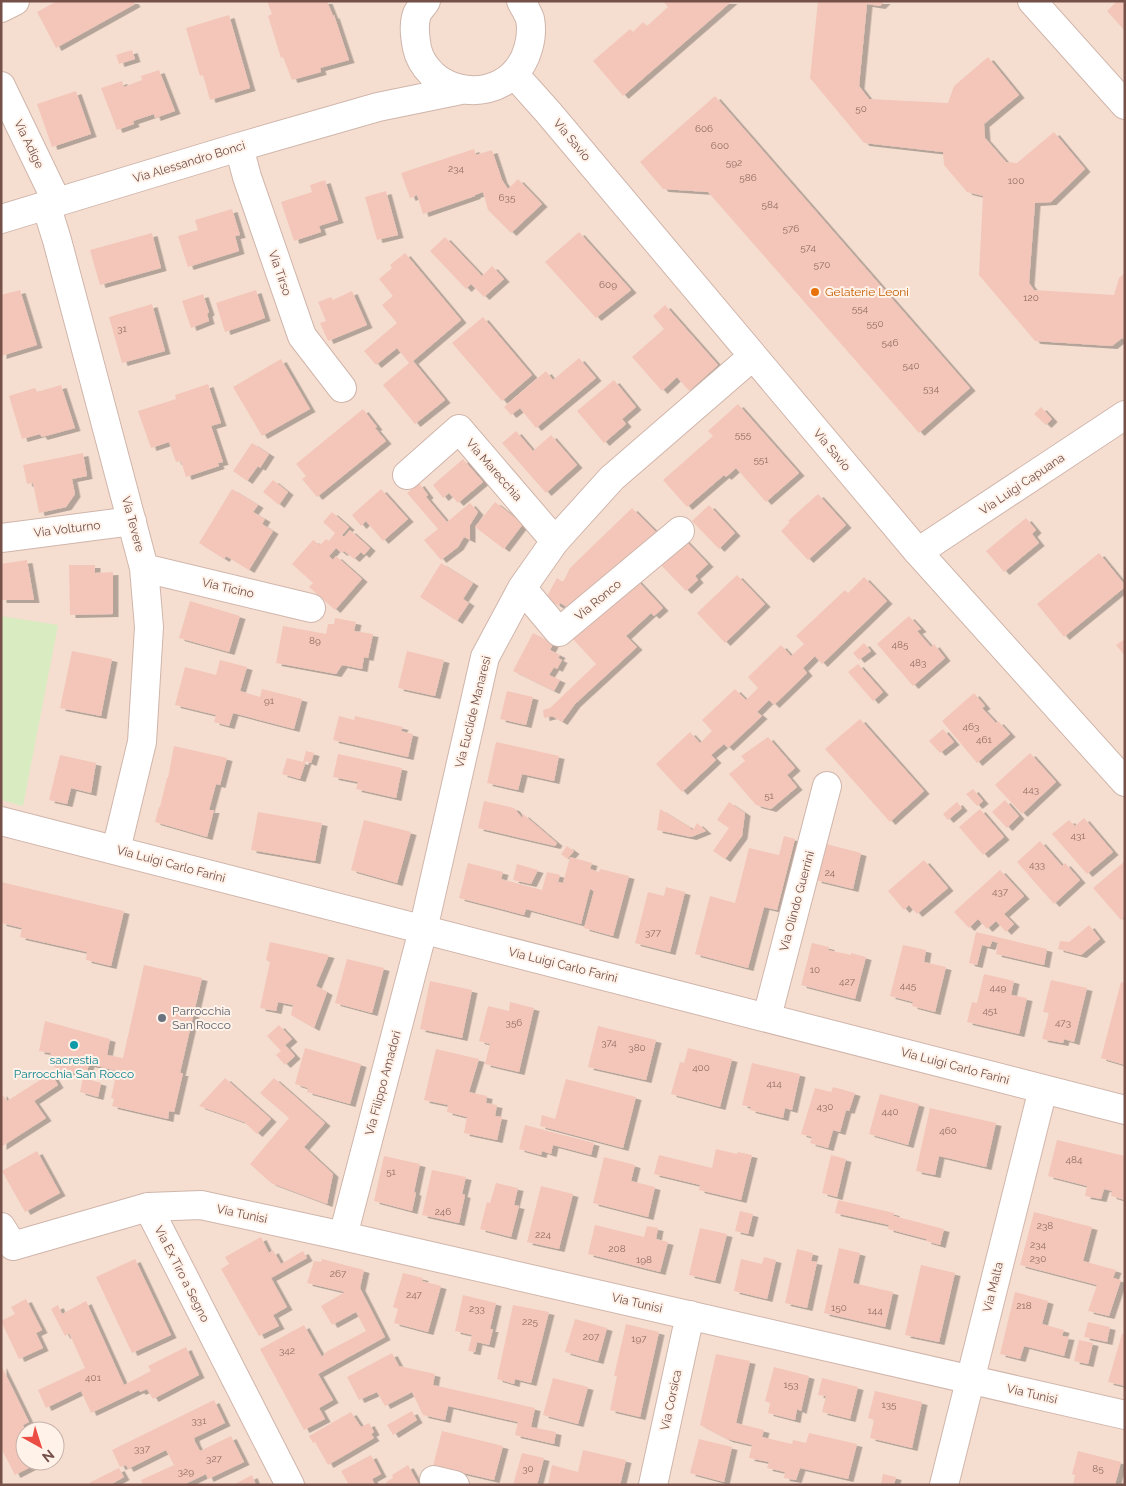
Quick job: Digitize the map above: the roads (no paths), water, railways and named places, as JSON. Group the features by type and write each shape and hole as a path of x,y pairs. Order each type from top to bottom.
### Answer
{"street":[{"path":"1,8 16,1"},
{"path":"426,1 418,13 414,34 418,54 427,69 441,82 466,90"},
{"path":"514,74 525,59 531,37 530,18 522,1"},
{"path":"1032,1 1125,105"},
{"name":"Via Alessandro Bonci","path":"378,107 427,69"},
{"name":"Via Alessandro Bonci","path":"1,219 378,107 496,86 514,74"},
{"name":"Via Savio","path":"514,74 918,552 1125,782"},
{"name":"Via Adige","path":"1,86 51,204"},
{"name":"Via Savio","path":"466,90 507,94 548,112"},
{"name":"Via Tirso","path":"239,147 246,177 302,336 342,388"},
{"name":"Via Tevere","path":"51,204 57,240 144,568 150,627 142,742 116,850"},
{"name":"Via Euclide Manaresi","path":"423,930 485,657 522,588 555,541 612,478 753,356"},
{"name":"Via Luigi Capuana","path":"918,552 1125,415"},
{"name":"Via Marecchia","path":"407,475 459,429 555,541"},
{"name":"Via Volturno","path":"1,538 132,521"},
{"name":"Via Ronco","path":"522,588 560,632 680,531"},
{"name":"Via Ticino","path":"144,568 312,608"},
{"name":"Via Olindo Guerrini","path":"767,1017 827,786"},
{"name":"Via Luigi Carlo Farini","path":"1,821 1125,1110"},
{"name":"Via Filippo Amadori","path":"343,1236 423,930"},
{"name":"Via Malta","path":"944,1485 1043,1089"},
{"name":"Via Tunisi","path":"148,1207 201,1205 1125,1415"},
{"path":"4,1246 148,1207"},
{"name":"Via Ex Tiro a Segno","path":"148,1207 290,1485"},
{"name":"Via Corsica","path":"653,1485 690,1315"}],"place":[{"name":"Gelaterie Leoni","path":"815,292"},
{"name":"Parrocchia San Rocco","path":"162,1018"},
{"name":"sacrestia Parrocchia San Rocco","path":"74,1045"}]}
